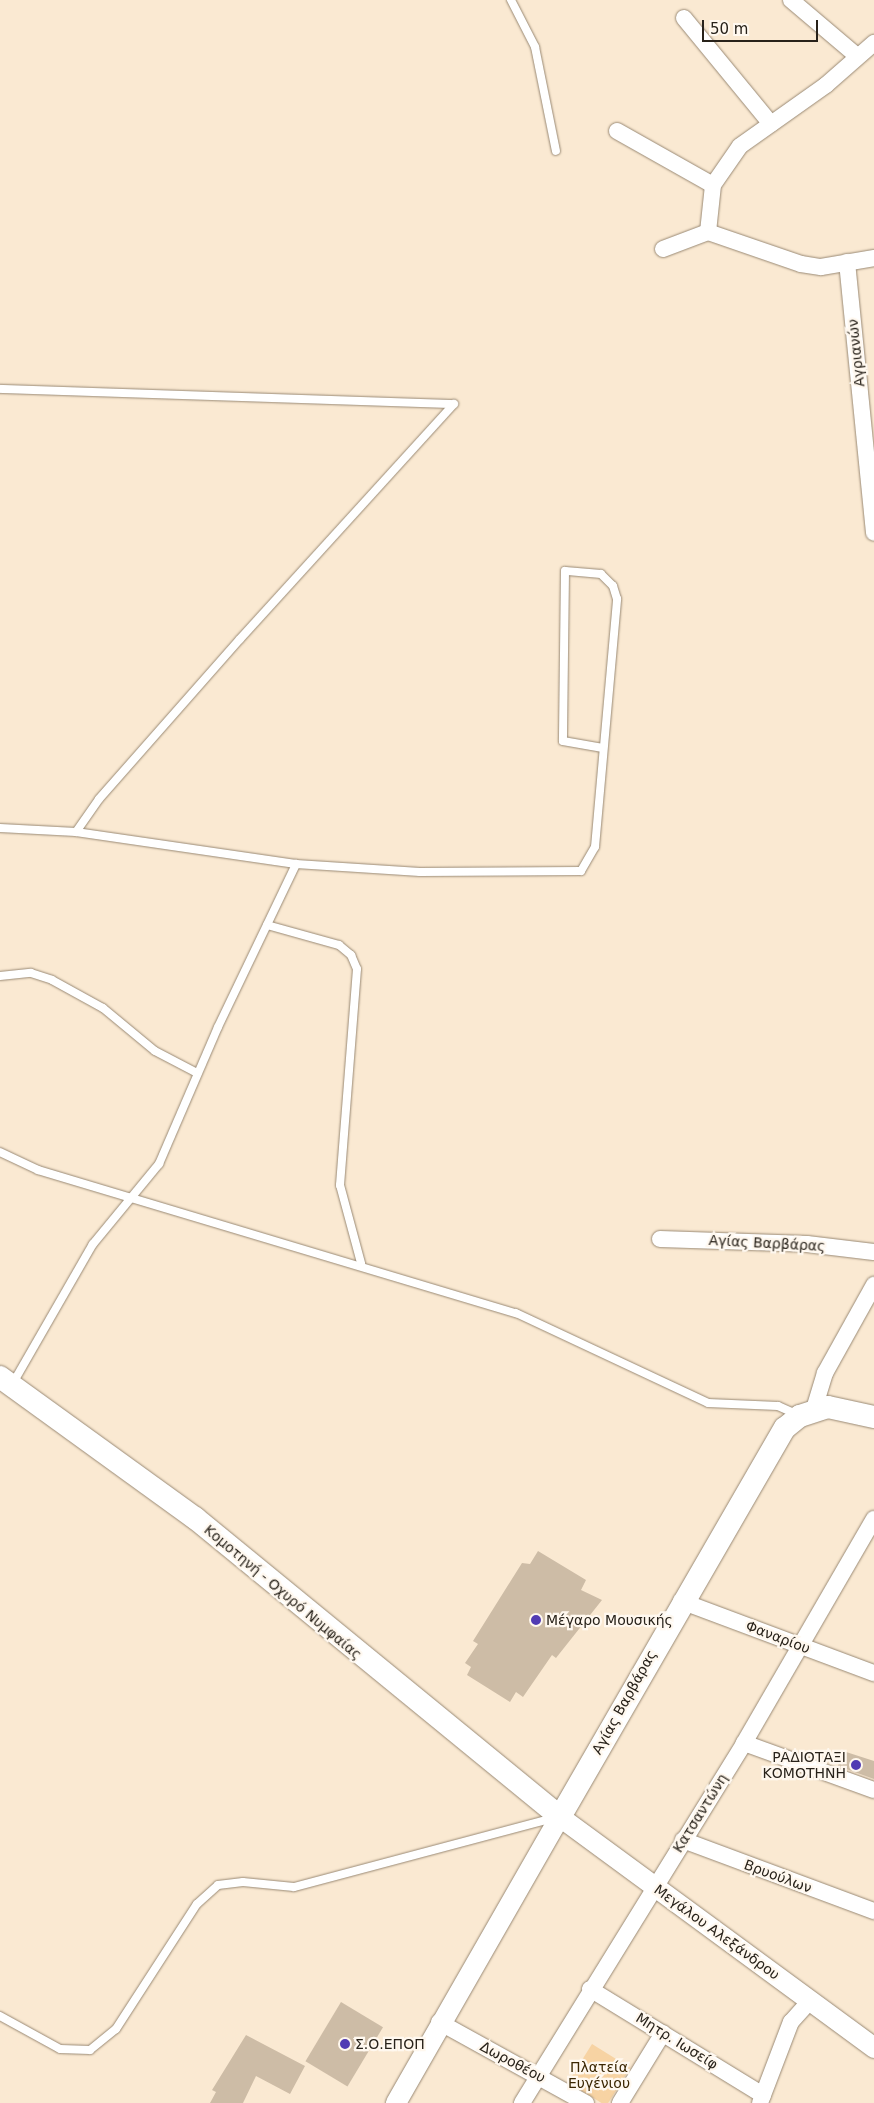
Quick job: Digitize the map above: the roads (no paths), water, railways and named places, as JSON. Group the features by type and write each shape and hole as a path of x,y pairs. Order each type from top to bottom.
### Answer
{"main road":[{"name":"Κομοτηνή - Οχυρό Νυμφαίας","path":"6,1381 194,1518 560,1817"},
{"path":"807,1413 841,1408 874,1417"},
{"name":"Αγίας Βαρβάρας","path":"560,1817 681,1601 772,1445 807,1413"}],"street":[{"path":"791,0 857,56"},
{"path":"684,18 771,124"},
{"path":"708,232 713,185 740,146 826,85 874,43"},
{"path":"617,131 713,185"},
{"path":"663,249 708,232 801,264 847,262 874,258"},
{"name":"Αγριανών","path":"847,262 874,533"},
{"name":"Αγίας Βαρβάρας","path":"660,1239 807,1244 874,1252"},
{"name":"Αγίας Βαρβάρας","path":"807,1413 825,1372 874,1286"},
{"name":"Κατσαντώνη","path":"522,2103 537,2075 653,1886 744,1743 800,1645 868,1545 874,1519"},
{"name":"Φαναρίου","path":"681,1601 874,1673"},
{"path":"744,1743 874,1790"},
{"name":"Αγίας Βαρβάρας","path":"396,2103 439,2022 560,1817"},
{"name":"Μεγάλου Αλεξάνδρου","path":"560,1817 874,2048"},
{"name":"Βρυούλων","path":"683,1840 874,1911"},
{"name":"Μητρ. Ιωσείφ","path":"590,1989 663,2033 761,2099"},
{"path":"761,2099 791,2022 811,2000"},
{"name":"Δωροθέου","path":"439,2022 586,2103"},
{"path":"620,2103 663,2033"}],"lane":[{"path":"510,0 534,47 556,151"},
{"path":"0,389 454,404 240,639 100,799 76,832"},
{"path":"0,828 76,832 296,864 420,872 581,871 595,847 601,748 615,665 617,599 613,586 601,574 565,571 563,741 601,748"},
{"path":"6,1381 75,1270 112,1219 135,1198 159,1164 196,1073 296,864"},
{"path":"267,925 339,945 351,955 357,969 340,1185 361,1263"},
{"path":"0,976 30,973 52,980 103,1008 154,1051 196,1073"},
{"path":"0,1152 22,1165 361,1263 516,1313 708,1402 778,1406 807,1413"},
{"path":"0,2016 60,2049 90,2050 116,2029 197,1904 218,1886 237,1882 294,1887 529,1821 560,1817"}],"place":[{"name":"Μέγαρο Μουσικής","path":"536,1620"},
{"name":"ΡΑΔΙΟΤΑΞΙ ΚΟΜΟΤΗΝΗ","path":"856,1765"},
{"name":"Σ.Ο.ΕΠΟΠ","path":"345,2044"}],"park label":[{"name":"Πλατεία Ευγένιου","path":"599,2076"}]}
